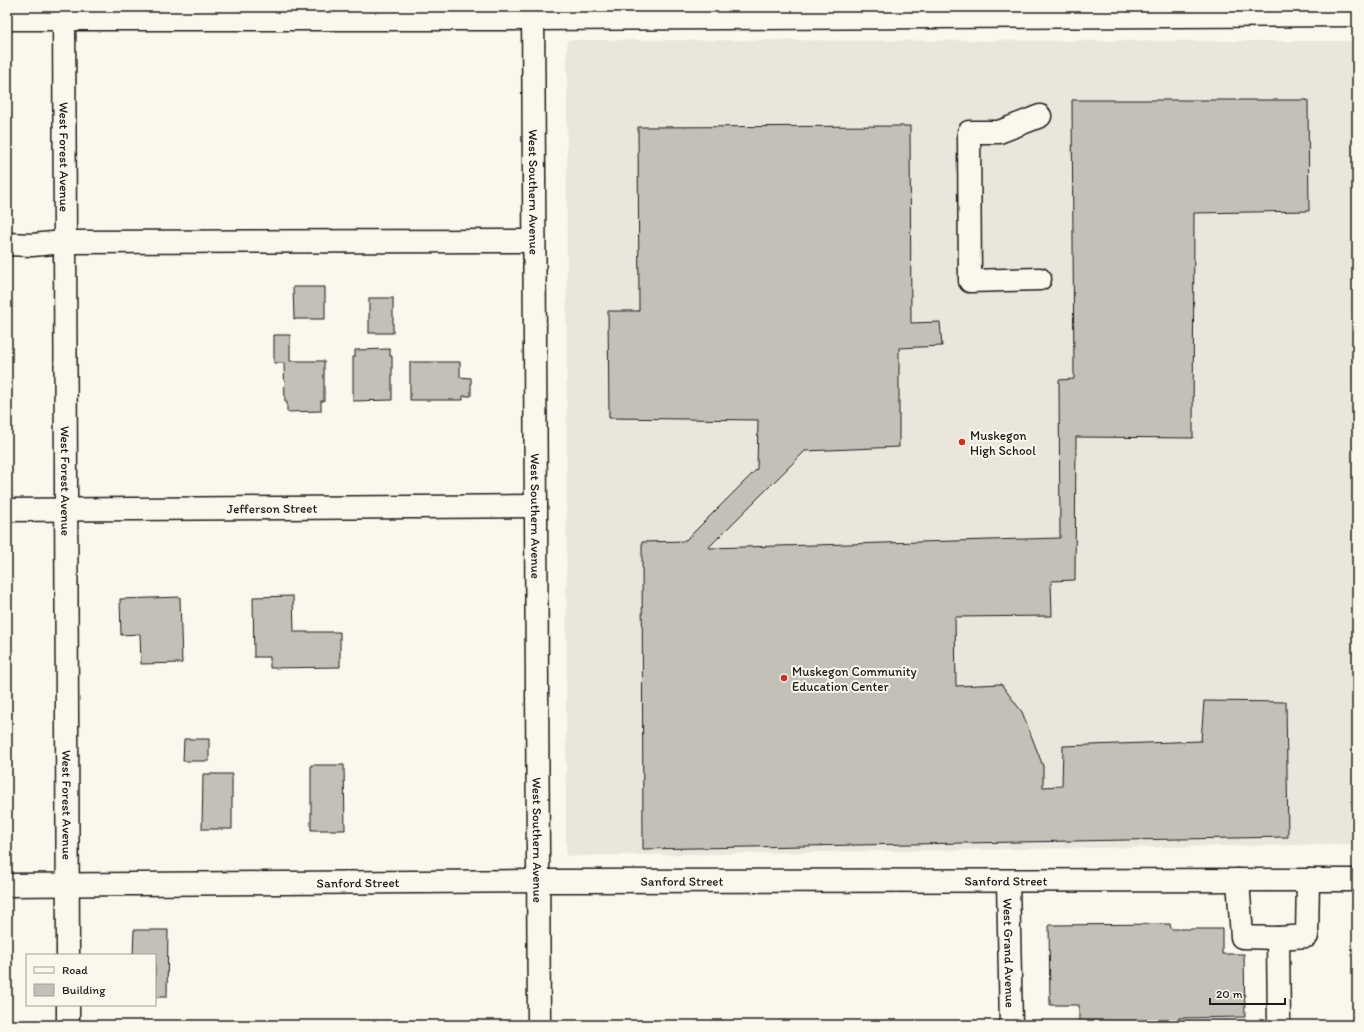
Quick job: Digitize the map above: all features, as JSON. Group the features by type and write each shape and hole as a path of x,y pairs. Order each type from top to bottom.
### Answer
{"street":[{"path":"7,19 64,13 1007,12 1357,15"},
{"name":"West Forest Avenue","path":"64,13 68,954"},
{"name":"West Southern Avenue","path":"533,13 539,1025"},
{"path":"1040,116 999,132 969,132 970,281 1040,279"},
{"path":"7,244 32,245 64,242 534,241"},
{"name":"Jefferson Street","path":"7,510 536,506"},
{"path":"1238,880 1242,937 1278,938 1307,936 1308,880"},
{"name":"Sanford Street","path":"7,885 538,881 1357,880"},
{"name":"West Grand Avenue","path":"1008,881 1011,1025"},
{"path":"1278,938 1278,1025"},
{"path":"68,1006 68,1025"}],"shaded area":[{"name":"Muskegon High School","path":"567,40 1357,41 1357,844 566,856"}],"building":[{"path":"1072,100 1308,100 1309,211 1194,213 1193,438 1076,437 1075,580 1051,581 1052,616 955,617 956,686 1001,684 1022,712 1043,766 1043,787 1062,786 1063,746 1201,741 1204,701 1286,702 1288,837 643,849 642,542 685,541 757,469 758,420 609,418 608,311 639,311 638,127 910,126 911,323 940,322 942,346 899,348 899,447 805,451 708,548 1060,538 1059,380 1074,379"},
{"path":"293,287 325,287 325,319 294,319"},
{"path":"369,298 393,298 393,333 369,333"},
{"path":"274,335 290,335 290,361 324,361 324,401 321,401 321,411 287,412 287,402 285,402 284,363 274,363"},
{"path":"390,349 390,356 392,356 392,400 353,401 353,357 355,357 355,350"},
{"path":"410,362 460,362 460,377 471,378 471,396 463,396 463,400 410,400"},
{"path":"293,596 294,632 340,632 340,667 270,668 270,657 254,657 253,597"},
{"path":"180,597 182,663 141,664 140,634 121,635 120,599"},
{"path":"184,739 209,739 209,761 183,761"},
{"path":"311,765 344,765 345,830 311,830"},
{"path":"203,774 232,774 232,829 202,829"},
{"path":"1170,924 1171,929 1222,929 1222,954 1244,954 1245,1017 1179,1018 1179,1025 1079,1025 1079,1005 1050,1005 1049,925"},
{"path":"134,930 168,930 167,997 156,997 156,954 133,954"}],"place":[{"name":"Muskegon High School","path":"962,442"},
{"name":"Muskegon Community Education Center","path":"784,678"}]}
